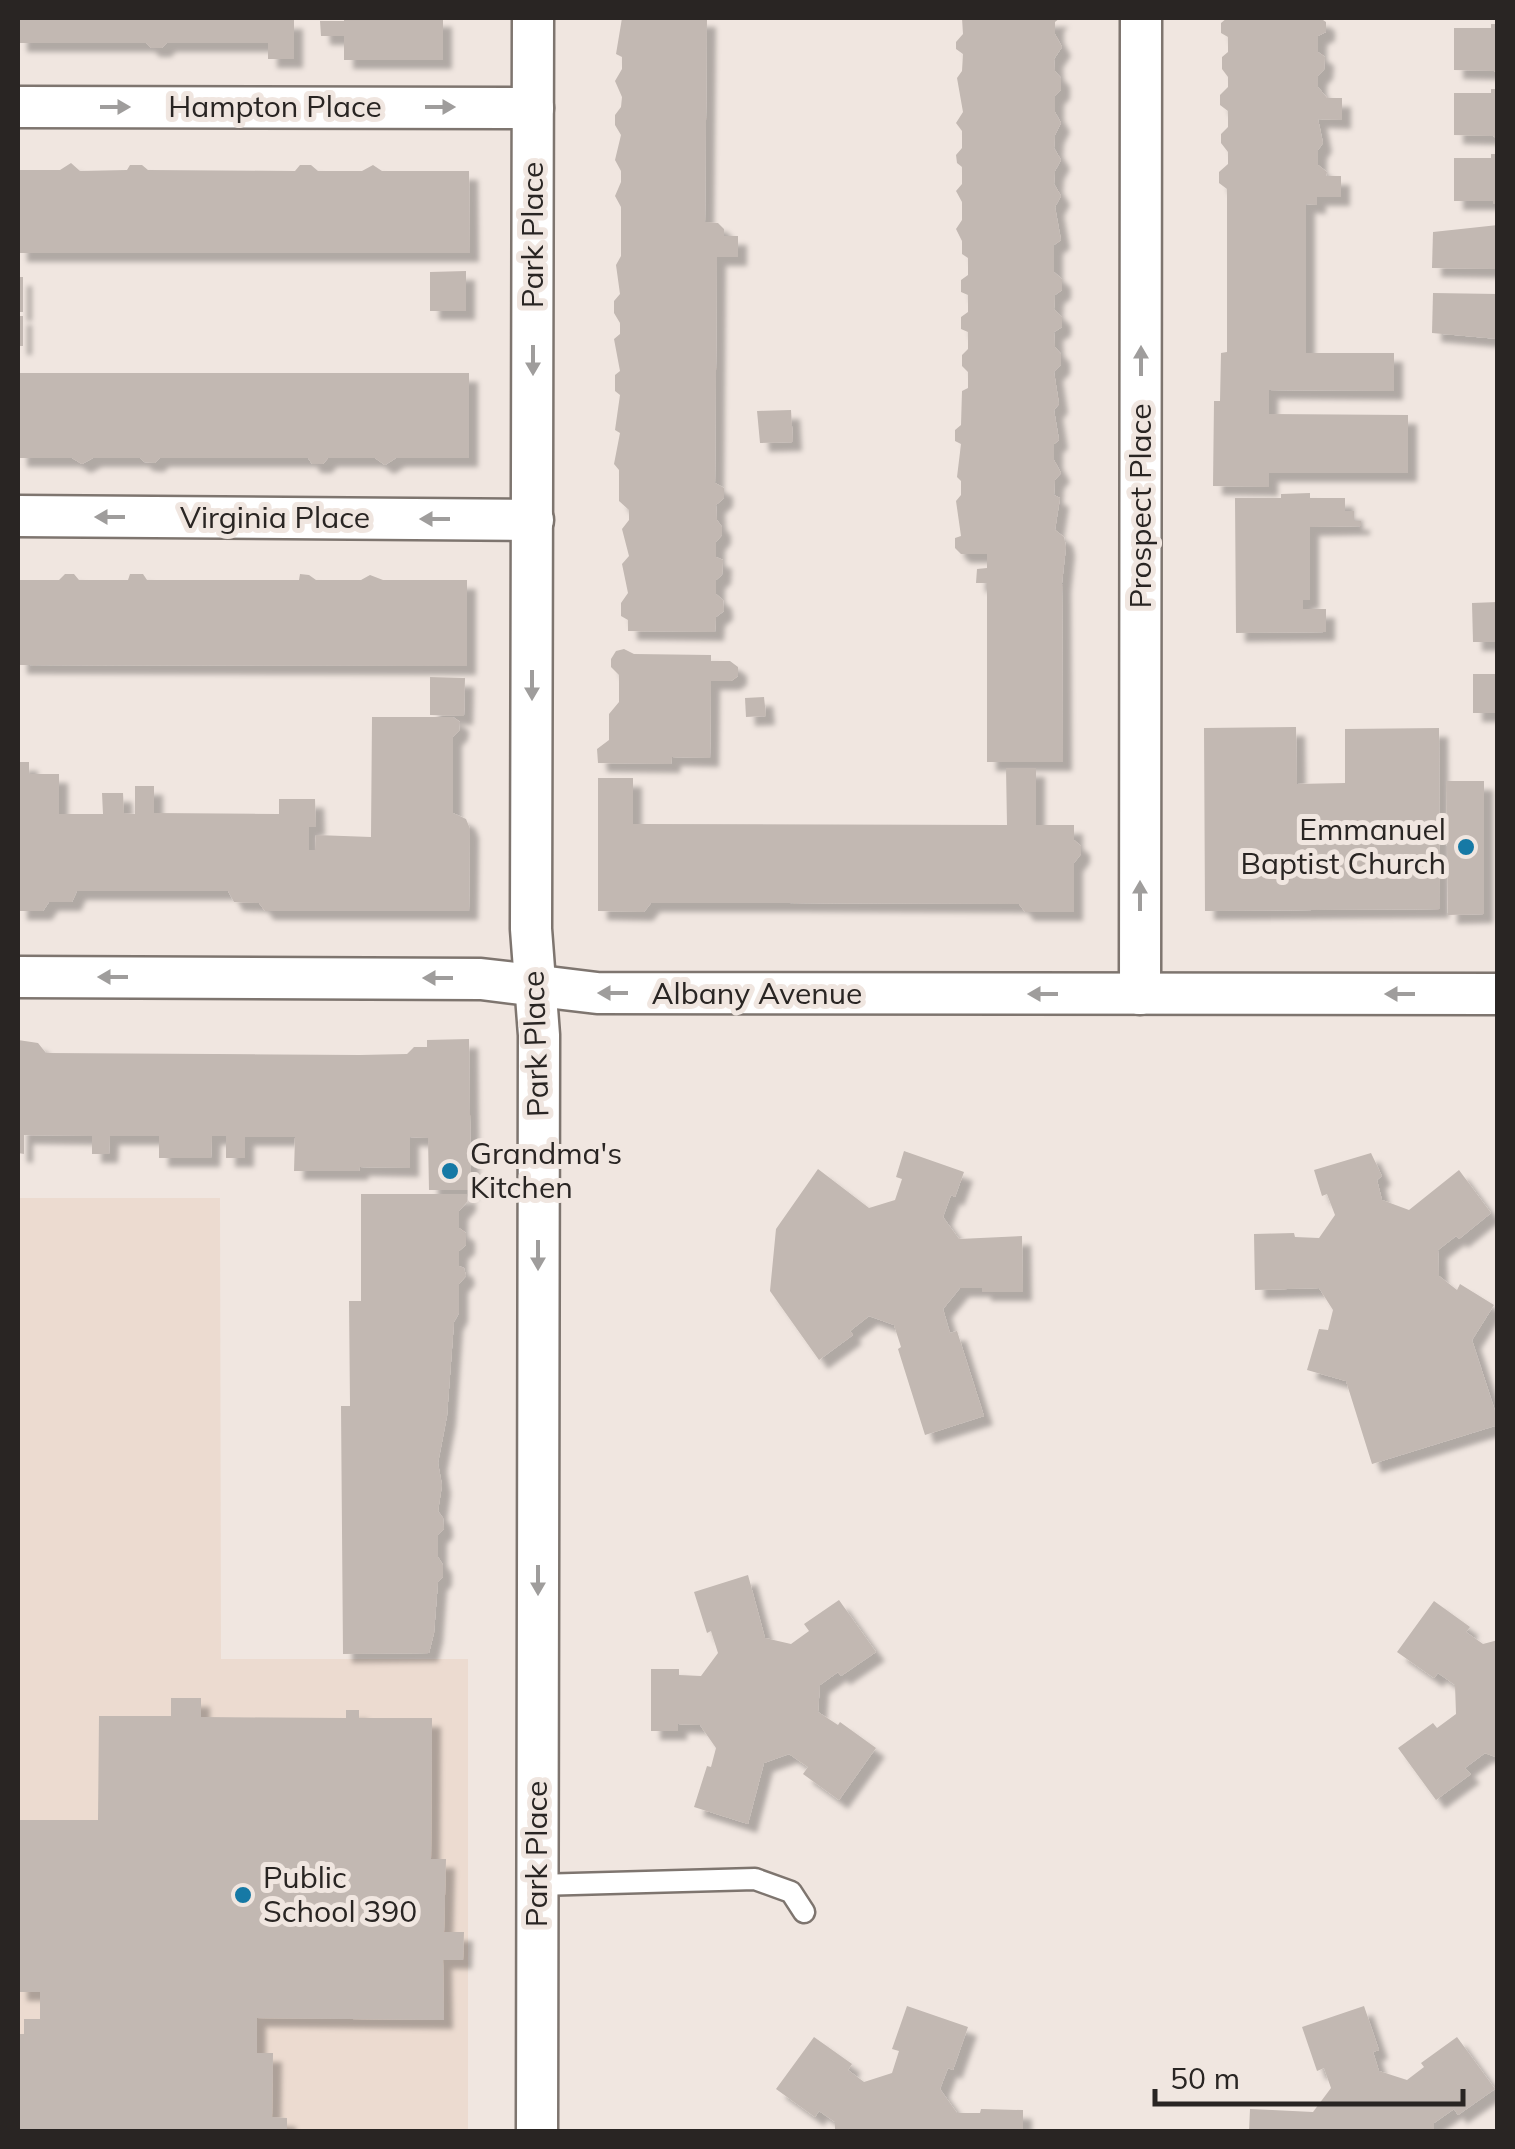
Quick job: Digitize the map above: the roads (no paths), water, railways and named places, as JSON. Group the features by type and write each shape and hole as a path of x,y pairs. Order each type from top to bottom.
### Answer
{"street":[{"name":"Park Place","path":"533,18 531,929 539,1036 537,2132"},
{"name":"Prospect Place","path":"1140,994 1141,18"},
{"name":"Hampton Place","path":"18,107 533,108"},
{"name":"Virginia Place","path":"18,516 533,520"},
{"name":"Albany Avenue","path":"18,977 481,978 597,994 1498,994"}],"lane":[{"path":"538,1884 755,1879 791,1892 804,1912"}],"place":[{"name":"Emmanuel Baptist Church","path":"1466,847"},
{"name":"Grandma's Kitchen","path":"450,1171"},
{"name":"Public School 390","path":"243,1895"}]}
